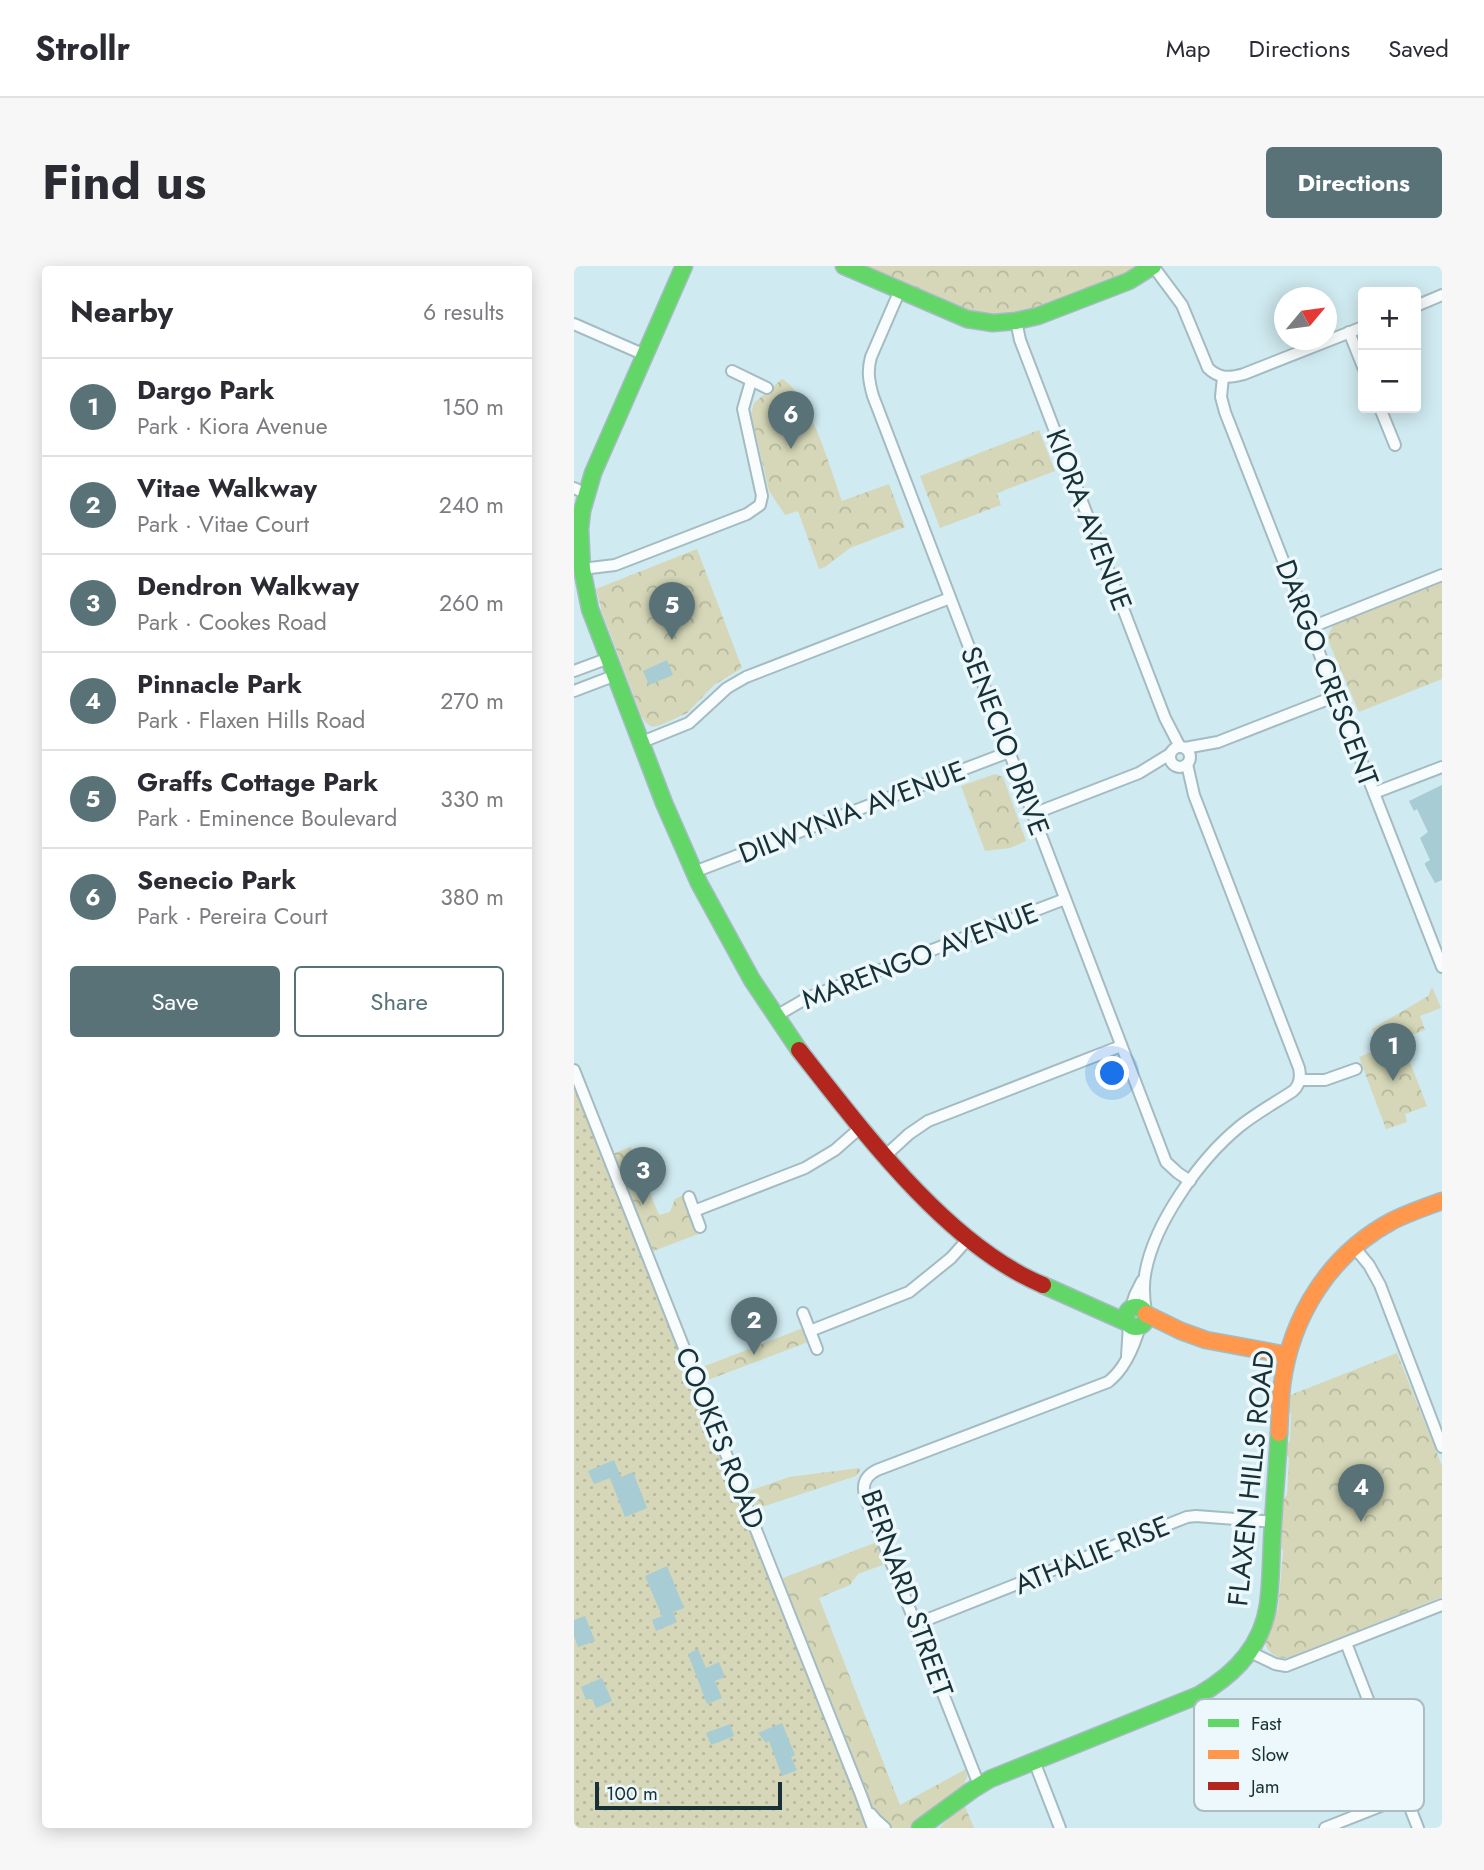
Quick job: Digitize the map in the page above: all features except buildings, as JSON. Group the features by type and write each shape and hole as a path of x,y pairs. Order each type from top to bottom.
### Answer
{"street":[{"path":"684,266 600,456 580,491 582,569 590,608 664,803 694,872 735,950 776,1016 860,1128 885,1156 986,1254 1026,1278 1079,1300 1116,1304 1136,1318 1162,1320 1181,1331 1236,1348 1259,1360 1286,1361"},
{"path":"844,266 967,318 993,323 1016,321 1047,313 1129,281 1153,266 1182,305 1208,368 1223,377 1235,377 1358,329"},
{"name":"SENECIO DRIVE","path":"900,290 871,357 869,383 1166,1161 1190,1181"},
{"path":"1421,304 1442,295"},
{"name":"KIORA AVENUE","path":"1016,321 1020,340 1177,750"},
{"path":"574,324 645,355"},
{"path":"1349,332 1358,354"},
{"path":"732,371 767,388"},
{"name":"DARGO CRESCENT","path":"1223,377 1222,397 1225,412 1442,967"},
{"path":"582,569 615,565 747,514 760,505 762,496 743,409 751,381"},
{"path":"1382,413 1395,445"},
{"path":"1309,628 1442,575"},
{"path":"642,742 689,723 727,688 746,677 950,598"},
{"path":"574,671 609,658"},
{"path":"574,691 616,675"},
{"path":"1139,773 1177,750 1218,742 1336,696"},
{"path":"1032,814 1139,773 1183,764 1218,742"},
{"path":"1177,750 1189,754 1183,764"},
{"path":"1177,750 1170,761 1183,764"},
{"name":"DILWYNIA AVENUE","path":"694,872 1009,752"},
{"path":"1136,1318 1144,1296 1150,1253 1168,1212 1220,1144 1254,1115 1293,1091 1300,1080 1299,1068 1183,764"},
{"path":"1374,793 1442,767"},
{"name":"MARENGO AVENUE","path":"776,1016 807,998 1065,899"},
{"path":"885,1156 920,1127 939,1116 1121,1046"},
{"path":"1300,1080 1325,1080 1356,1069"},
{"name":"COOKES ROAD","path":"574,1070 873,1828"},
{"path":"694,1211 805,1168 835,1150 860,1128"},
{"path":"689,1197 700,1227"},
{"name":"FLAXEN HILLS ROAD","path":"920,1828 979,1784 1199,1695 1227,1678 1240,1666 1258,1636 1268,1605 1282,1385 1286,1361 1300,1320 1322,1281 1354,1247 1390,1222 1442,1201"},
{"path":"810,1331 909,1293 951,1258 968,1239"},
{"path":"1354,1247 1369,1265 1380,1286 1442,1447"},
{"path":"803,1313 817,1349"},
{"name":"BERNARD STREET","path":"979,1784 865,1494 866,1477 885,1467 1101,1385 1119,1372 1135,1342 1136,1318"},
{"name":"ATHALIE RISE","path":"915,1624 1187,1517 1274,1522"},
{"path":"1250,1652 1275,1664 1286,1666 1442,1605"},
{"path":"1346,1643 1368,1699"},
{"path":"1034,1761 1060,1828"},
{"name":"COOKES ROAD","path":"866,1806 885,1828"},
{"name":"FLAXEN HILLS ROAD","path":"933,1828 945,1811"},
{"path":"1325,1828 1368,1811"},
{"path":"1412,1811 1418,1828"}],"green space":[{"path":"864,266 1141,266 1133,272 1045,307 1005,317 971,313"},
{"path":"782,379 802,400 810,416 842,501 889,484 905,527 850,548 819,569 798,511 785,515 769,491 751,414 754,403"},
{"path":"1039,430 1055,471 997,493 1001,505 940,528 920,476"},
{"path":"697,549 742,668 714,685 687,713 652,727 641,715 596,589"},
{"path":"1442,582 1442,679 1359,712 1327,638 1333,625"},
{"path":"995,774 1003,777 1026,841 1010,848 985,851 961,786"},
{"path":"1432,987 1441,1008 1420,1016 1425,1030 1401,1039 1427,1106 1405,1114 1407,1122 1386,1129 1359,1057 1379,1049 1372,1029 1428,996"},
{"path":"574,1082 869,1828 574,1828"},
{"path":"631,1147 659,1215 670,1212 675,1199 683,1195 698,1234 651,1252 612,1154"},
{"path":"803,1328 808,1342 705,1381 700,1368"},
{"path":"1397,1353 1442,1466 1442,1597 1292,1657 1275,1656 1265,1642 1273,1615 1278,1609 1283,1551 1279,1544 1282,1501 1287,1495 1289,1458 1285,1453 1286,1445 1290,1441 1291,1414 1287,1409 1288,1396"},
{"path":"859,1468 856,1476 756,1509 749,1491 789,1477"},
{"path":"877,1542 885,1564 858,1574 850,1585 819,1598 900,1805 966,1769 967,1777 962,1788 912,1828 890,1828 875,1812 796,1618 783,1578"},
{"path":"964,1804 974,1828 939,1828"}],"traffic: fast":[{"path":"684,266 593,473 582,511 582,569 590,609 664,803 699,883 752,980 799,1050"},
{"path":"844,266 967,319 993,323 1038,316 1129,281 1153,266"},
{"path":"1043,1285 1128,1323"},
{"path":"1132,1307 1140,1307 1146,1317 1140,1327 1132,1327 1126,1321 1126,1313 1132,1307"},
{"path":"920,1828 990,1779 1199,1695 1235,1669 1260,1634 1268,1605 1279,1433"}],"traffic: slow":[{"path":"1279,1433 1281,1391 1287,1359 1304,1311 1317,1289 1332,1269 1370,1235 1398,1218 1442,1201"},
{"path":"1146,1314 1206,1340 1287,1355"}],"traffic: jam":[{"path":"799,1050 879,1149 940,1214 973,1243 1008,1267 1043,1285"}],"place":[{"name":"Senecio Park","path":"791,449"},
{"name":"Graffs Cottage Park","path":"672,640"},
{"name":"Dargo Park","path":"1393,1081"},
{"name":"Dendron Walkway","path":"643,1205"},
{"name":"Vitae Walkway","path":"754,1355"},
{"name":"Pinnacle Park","path":"1361,1522"}]}
